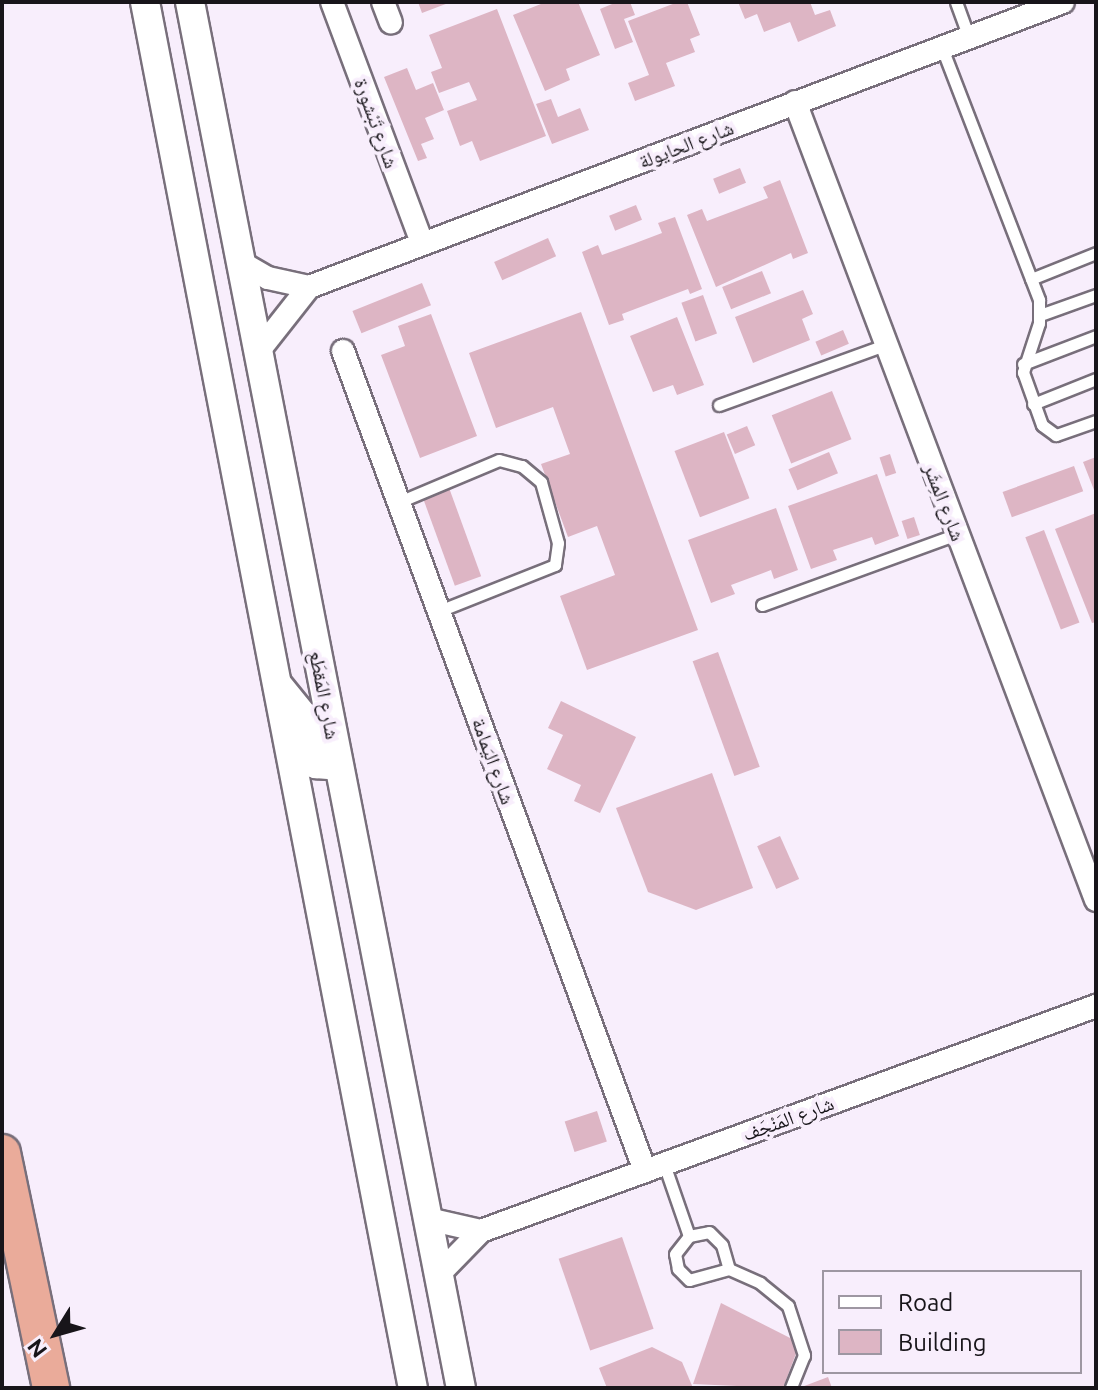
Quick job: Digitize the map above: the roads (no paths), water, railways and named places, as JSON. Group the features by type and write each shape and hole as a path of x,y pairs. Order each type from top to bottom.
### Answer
{"highway":[{"path":"2,1153 51,1388"}],"street":[{"path":"145,2 413,1388"},
{"path":"179,2 203,125 229,204"},
{"name":"شارع المَقطَع","path":"190,2 461,1388"},
{"name":"شارع تَبْشورة","path":"332,2 422,243"},
{"name":"شارع الحايولة","path":"309,287 1063,2"},
{"name":"شارع المِشَر","path":"795,102 1096,900"},
{"path":"240,262 268,278 309,287 257,353"},
{"name":"شارع اليَمامة","path":"343,351 439,611 654,1168"},
{"path":"276,681 303,716 316,764 338,766"},
{"name":"شارع المَنْجَف","path":"439,1274 481,1231 1096,1006"},
{"path":"428,1219 481,1231"}],"lane":[{"path":"956,2 969,38"},
{"path":"942,48 1031,279 1040,315 1023,364 1033,404 1050,434 1096,421"},
{"path":"1031,279 1096,253"},
{"path":"1040,315 1096,295"},
{"path":"1023,364 1096,336"},
{"path":"719,405 885,345"},
{"path":"1033,404 1096,379"},
{"path":"399,502 499,460 522,466 541,482 558,543 555,565 439,611"},
{"path":"762,605 957,534"},
{"path":"654,1168 689,1236"},
{"path":"689,1236 675,1254 683,1275 701,1279 729,1269 760,1283 788,1306 804,1355 791,1388"},
{"path":"689,1236 716,1236 729,1269"}]}
